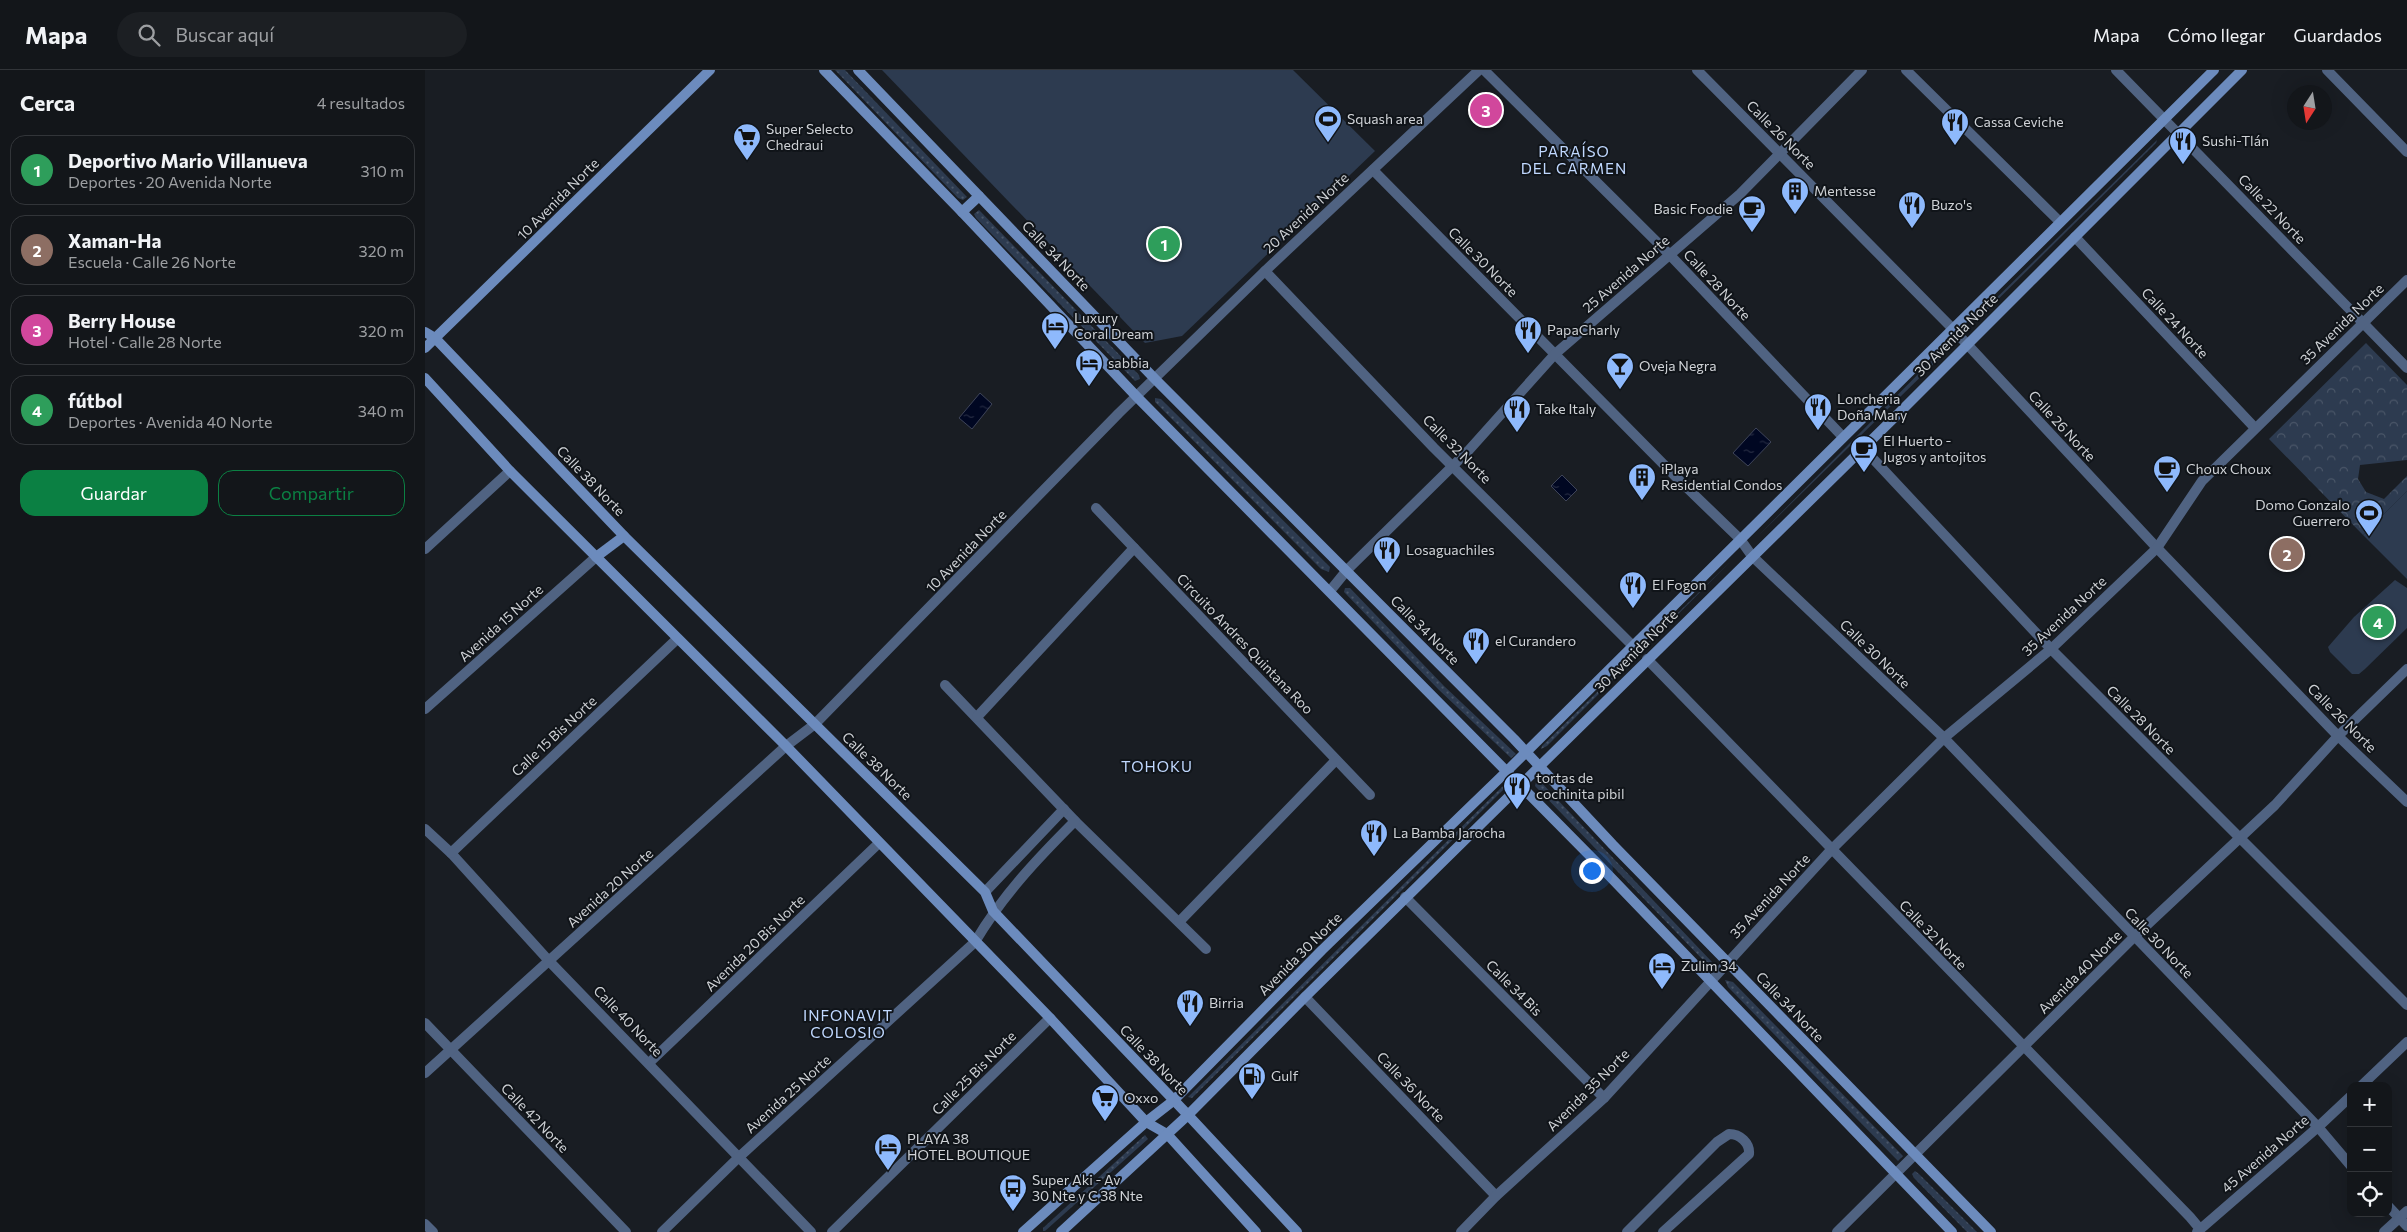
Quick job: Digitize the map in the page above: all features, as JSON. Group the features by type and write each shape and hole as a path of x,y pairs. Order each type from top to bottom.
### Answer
{"main road":[{"name":"10 Avenida Norte","path":"425,348 710,70"},
{"path":"823,70 962,212 1137,397 1507,771 1952,1232"},
{"name":"Calle 34 Norte","path":"858,70 1155,379 1540,766 1613,845 1991,1232"},
{"name":"30 Avenida Norte","path":"1843,437 2059,221 2214,70"},
{"name":"30 Avenida Norte","path":"1540,766 2075,238 2242,70"},
{"path":"962,212 979,196"},
{"name":"Calle 38 Norte","path":"425,332 435,338 624,536 985,892 993,911 1297,1232"},
{"path":"425,378 510,471 677,640 786,746 1050,1018 1146,1122 1167,1134 1256,1232"},
{"path":"1632,645 1843,437"},
{"path":"596,557 624,536"},
{"name":"30 Avenida Norte","path":"1526,752 1632,645"},
{"name":"Avenida 30 Norte","path":"1023,1232 1146,1122 1173,1101 1322,950 1526,752"},
{"path":"1061,1232 1188,1115 1305,996 1540,766"}],"street":[{"name":"20 Avenida Norte","path":"1155,379 1265,271 1479,70"},
{"name":"Calle 28 Norte","path":"1484,70 1669,254 1843,437"},
{"name":"Calle 26 Norte","path":"1697,70 1952,328 2157,548 2338,736 2407,802"},
{"name":"25 Avenida Norte","path":"1330,591 1347,570 1453,465 1555,354 1740,194 1862,70"},
{"path":"1906,70 2059,221"},
{"name":"Calle 22 Norte","path":"2116,70 2407,368"},
{"path":"2327,70 2407,152"},
{"name":"Calle 30 Norte","path":"1373,170 1740,539 1752,556 1944,738 2318,1127 2347,1161"},
{"name":"Calle 24 Norte","path":"2075,238 2255,428"},
{"name":"Calle 32 Norte","path":"1265,271 1453,465 1632,645"},
{"name":"35 Avenida Norte","path":"1728,962 1831,850 1944,738 2051,649 2157,548 2202,481 2407,280"},
{"path":"1137,397 1155,379"},
{"name":"10 Avenida Norte","path":"815,724 1137,397"},
{"name":"Calle 28 Norte","path":"1863,448 2051,649 2407,1005"},
{"path":"425,549 510,471"},
{"name":"Circuito Andres Quintana Roo","path":"1096,508 1370,795"},
{"path":"977,717 1134,548"},
{"name":"Avenida 15 Norte","path":"425,709 596,557"},
{"name":"Calle 15 Bis Norte","path":"451,853 677,640"},
{"name":"Calle 32 Norte","path":"1647,659 2190,1217 2198,1231"},
{"name":"Avenida 40 Norte","path":"1837,1232 2134,937 2275,805 2338,736 2407,669"},
{"path":"945,685 1075,821 1206,949"},
{"name":"Avenida 20 Norte","path":"425,1073 550,962 786,746 815,724"},
{"path":"1179,922 1336,760"},
{"path":"985,892 1064,809"},
{"path":"993,911 1031,865 1075,821"},
{"name":"Calle 40 Norte","path":"425,829 451,853 550,962 811,1232"},
{"name":"Avenida 20 Bis Norte","path":"649,1063 879,843"},
{"name":"Calle 34 Bis","path":"1405,898 1604,1098"},
{"name":"Avenida 25 Norte","path":"662,1232 738,1158 975,942 993,911"},
{"name":"Avenida 35 Norte","path":"1461,1232 1497,1196 1604,1098 1728,962"},
{"name":"Calle 36 Norte","path":"1305,996 1497,1196"},
{"name":"Calle 25 Bis Norte","path":"832,1232 1050,1018"},
{"name":"Calle 42 Norte","path":"425,1023 626,1232"},
{"path":"2365,1082 2407,1042"},
{"name":"45 Avenida Norte","path":"2198,1231 2347,1100"},
{"path":"1627,1232 1717,1142 1729,1134 1741,1137 1749,1147 1749,1154 1663,1232"},
{"path":"2384,1232 2403,1214 2407,1226"},
{"path":"425,1224 433,1232"}],"green space":[{"path":"835,70 845,70 967,197 963,200 958,198"},
{"path":"882,70 1293,70 1375,151 1182,336 1145,343"},
{"path":"2157,140 2156,143 1974,323 1975,319"},
{"path":"979,210 1139,375 1140,379 1135,381 976,218 974,214"},
{"path":"2366,343 2407,385 2407,460 2360,465 2358,479 2366,492 2384,499 2407,476 2407,491 2363,535 2269,439"},
{"path":"1947,349 1945,353 1758,536 1942,350"},
{"path":"1155,398 1161,399 1330,567 1329,572 1321,569 1155,402"},
{"path":"2407,491 2407,579 2363,535"},
{"path":"1731,561 1547,746 1541,749 1542,746"},
{"path":"2395,580 2407,588 2407,628 2365,669 2359,674 2352,674 2330,652 2328,647 2354,617"},
{"path":"1345,588 1350,588 1444,686 1516,754 1511,758 1439,690 1344,592"},
{"path":"1536,782 1541,782 1712,962 1709,964 1704,961 1535,786"},
{"path":"1505,784 1507,786 1192,1098 1188,1097"},
{"path":"1725,980 1733,982 1903,1156 1898,1161 1728,987"},
{"path":"1145,1135 1148,1139 1043,1231 1043,1228"},
{"path":"1915,1171 1977,1232 1967,1232 1914,1178 1912,1174"}],"water":[{"path":"980,393 992,404 972,429 959,418"},
{"path":"1756,428 1771,442 1748,466 1733,453"},
{"path":"1562,475 1577,490 1566,501 1551,486"}],"place":[{"name":"Berry House","path":"1486,110"},
{"name":"Squash area","path":"1328,143"},
{"name":"Cassa Ceviche","path":"1955,146"},
{"name":"Super Selecto Chedraui","path":"747,161"},
{"name":"Sushi-Tlán","path":"2183,165"},
{"name":"Mentesse","path":"1795,215"},
{"name":"Buzo's","path":"1912,229"},
{"name":"Basic Foodie","path":"1752,233"},
{"name":"Deportivo Mario Villanueva","path":"1164,244"},
{"name":"Luxury Coral Dream","path":"1055,350"},
{"name":"PapaCharly","path":"1528,354"},
{"name":"sabbia","path":"1089,387"},
{"name":"Oveja Negra","path":"1620,390"},
{"name":"Loncheria Doña Mary","path":"1818,431"},
{"name":"Take Italy","path":"1517,433"},
{"name":"El Huerto - Jugos y antojitos","path":"1864,473"},
{"name":"Choux Choux","path":"2167,493"},
{"name":"iPlaya Residential Condos","path":"1642,501"},
{"name":"Domo Gonzalo Guerrero","path":"2369,537"},
{"name":"Xaman-Ha","path":"2287,554"},
{"name":"Losaguachiles","path":"1387,574"},
{"name":"El Fogon","path":"1633,609"},
{"name":"fútbol","path":"2378,622"},
{"name":"el Curandero","path":"1476,665"},
{"name":"tortas de cochinita pibil","path":"1517,810"},
{"name":"La Bamba Jarocha","path":"1374,857"},
{"name":"Zulim 34","path":"1662,990"},
{"name":"Birria","path":"1190,1027"},
{"name":"Gulf","path":"1252,1100"},
{"name":"Oxxo","path":"1105,1122"},
{"name":"PLAYA 38 HOTEL BOUTIQUE","path":"888,1171"},
{"name":"Super Aki - Av 30 Nte y C 38 Nte","path":"1013,1212"}],"district":[{"name":"PARAÍSO DEL CARMEN","path":"1574,160"},
{"name":"TOHOKU","path":"1157,767"},
{"name":"INFONAVIT COLOSIO","path":"848,1024"}]}
